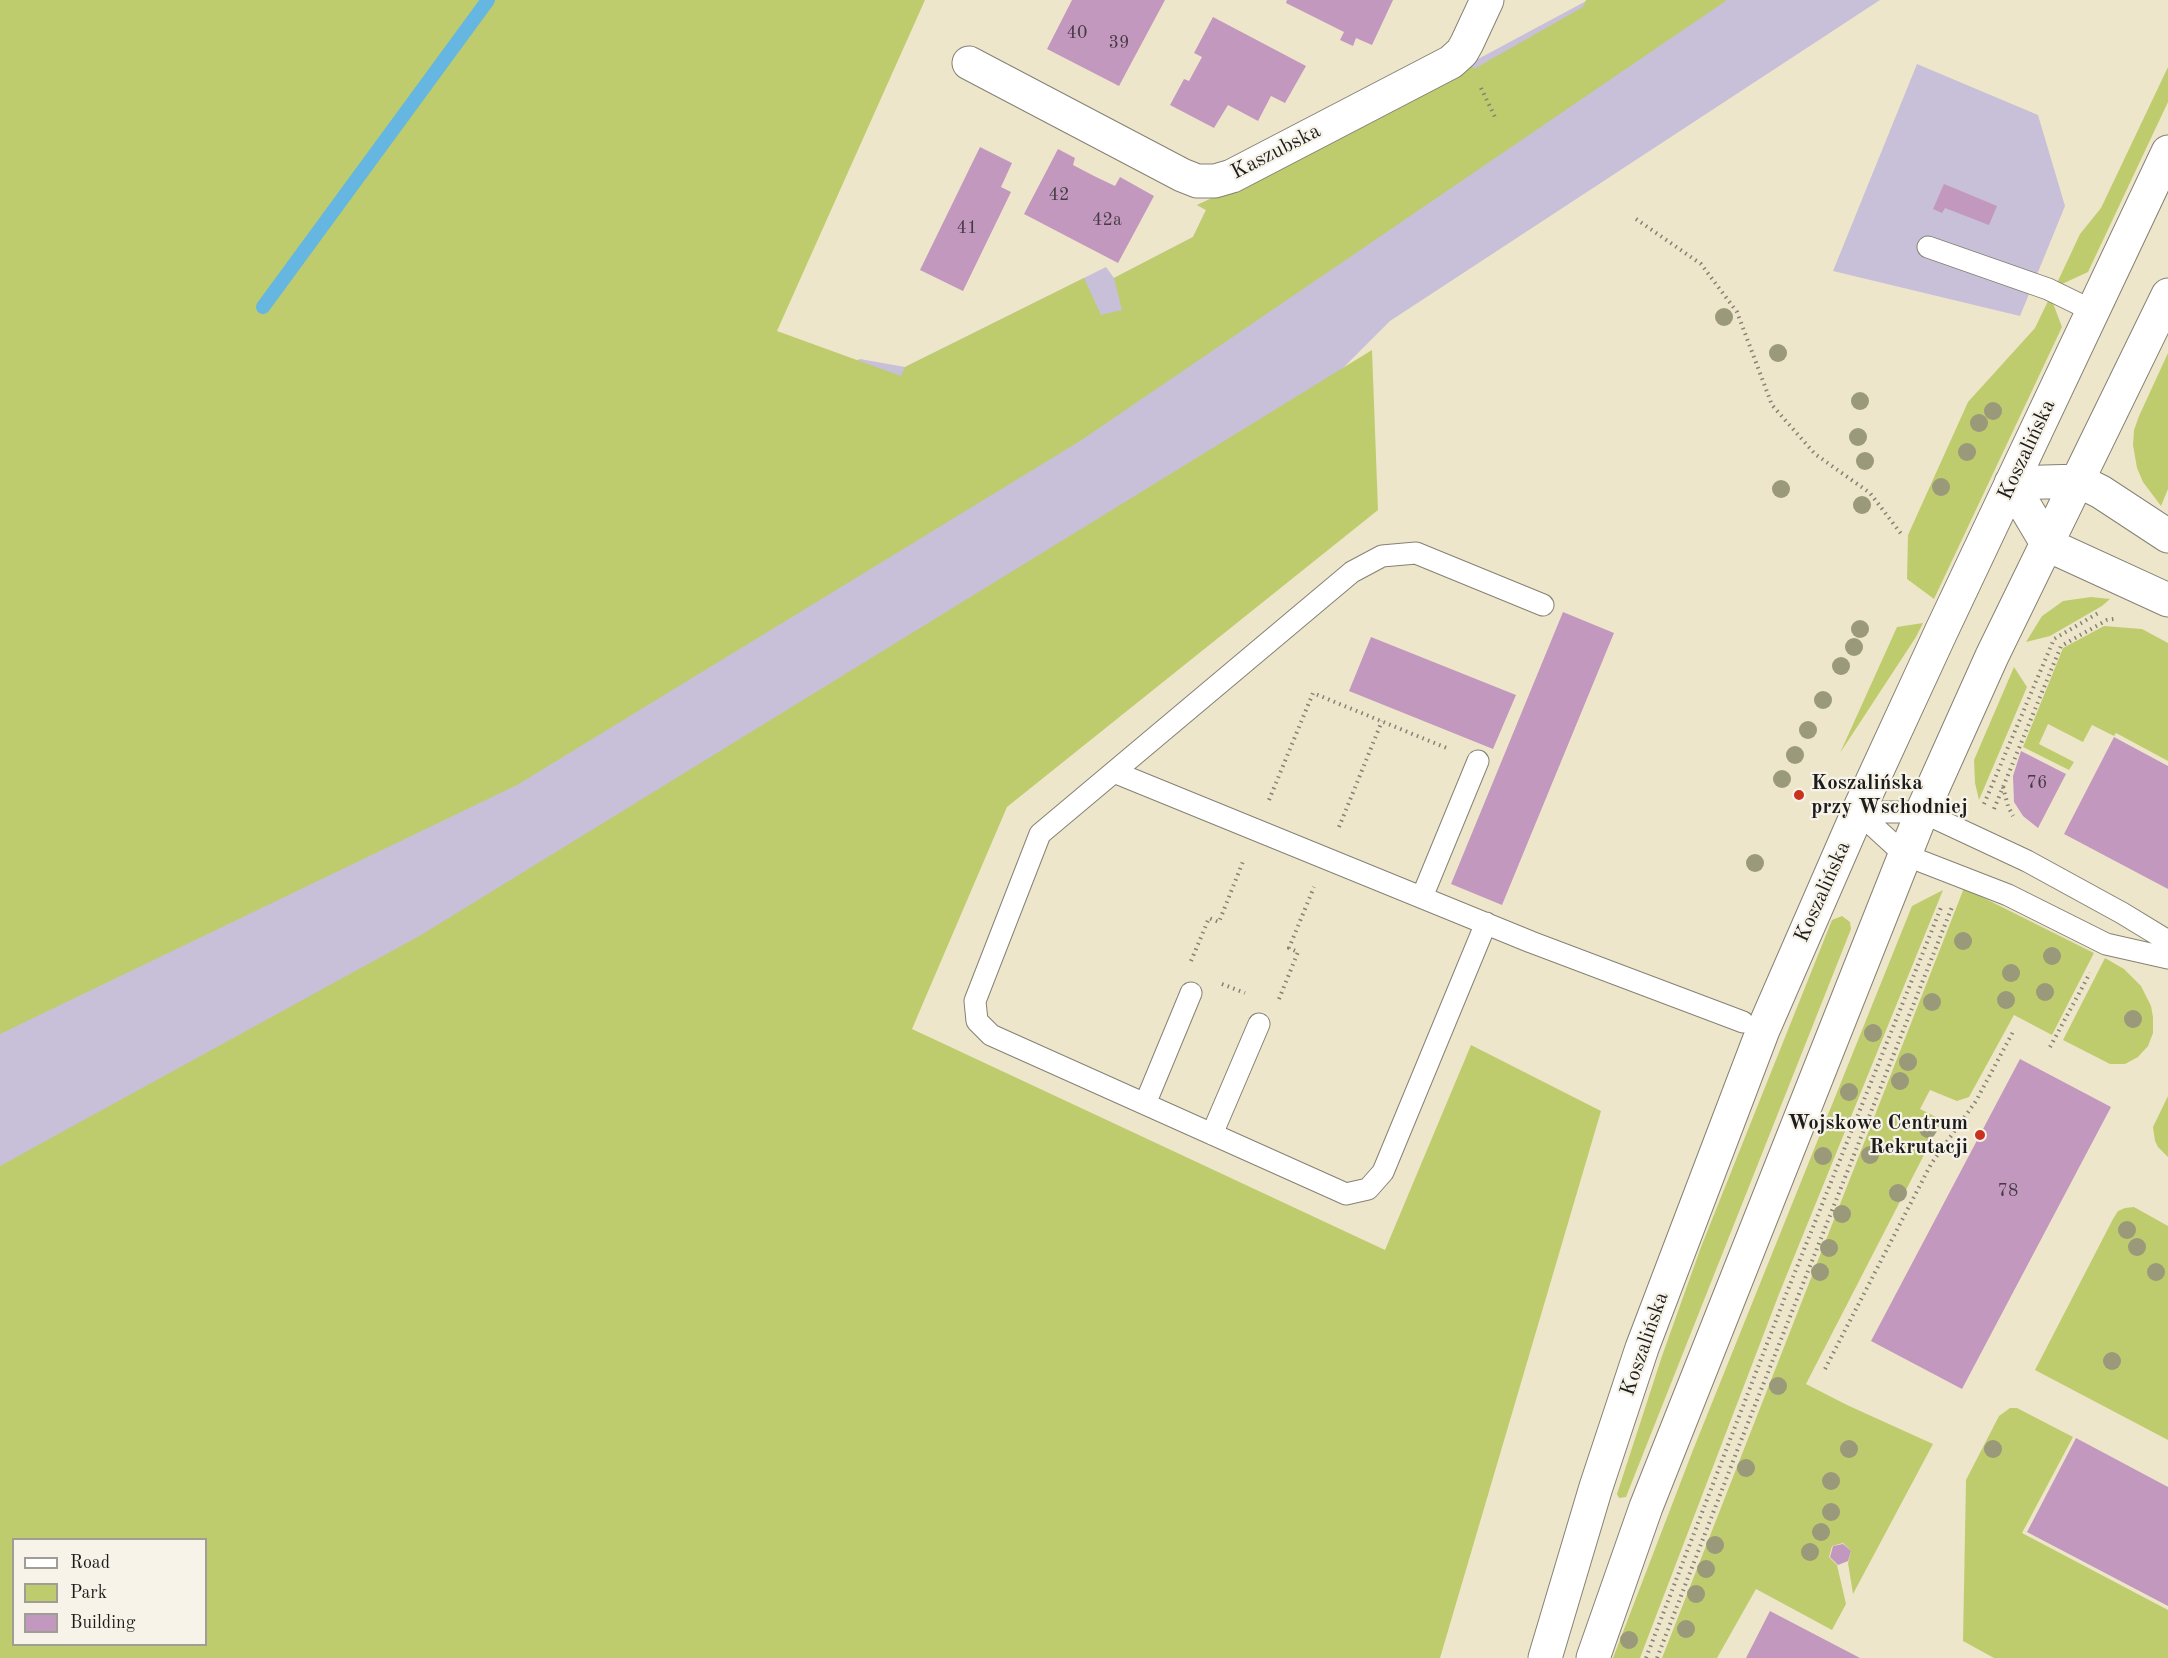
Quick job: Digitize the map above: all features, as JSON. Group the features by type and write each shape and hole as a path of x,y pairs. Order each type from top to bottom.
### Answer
{"main road":[{"name":"Kaszubska","path":"969,63 1182,175 1197,181 1215,181 1232,176 1451,62 1462,52 1487,0"},
{"name":"Koszalińska","path":"1545,1658 1600,1476 1642,1348 1763,1030 1858,812 2168,152"},
{"path":"1593,1658 1646,1507 1922,812 1992,656 2168,295"},
{"path":"2168,536 2101,492 2079,481 2011,483 2048,545 2168,600"}],"lane":[{"path":"1928,247 2048,289 2093,311"},
{"path":"1486,923 1383,1172 1368,1189 1346,1194 990,1035 977,1021 975,1000 1040,834 1352,572 1382,556 1416,554 1543,605"},
{"path":"1422,897 1478,761"},
{"path":"1114,772 1486,923 1743,1022"},
{"path":"1858,812 1922,812 2027,861 2168,941"},
{"path":"1858,812 1905,855 2008,895 2106,944 2168,958"},
{"path":"1145,1104 1191,993"},
{"path":"1212,1134 1259,1023"}],"path":[{"path":"1636,219 1701,264 1737,312 1772,405 1815,454 1870,494 1902,535"},
{"path":"1983,808 2054,639 2102,611"},
{"path":"1993,812 2049,667 2061,646 2107,620 2116,619"},
{"path":"1657,1658 1955,898"},
{"path":"1646,1658 1785,1297 1944,900"},
{"path":"1825,1369 1931,1164 1976,1101 2014,1030"}],"shaded area":[{"path":"1588,0 1880,0 1390,321 1238,473 0,1213 0,846 830,372 860,359 905,367 1106,267 1114,278 1193,237 1206,210 1197,205 1262,175"},
{"path":"1917,64 2038,115 2065,206 2020,316 1833,271"}],"green space":[{"path":"0,0 925,0 777,331 901,376 905,367 1084,278 1101,315 1122,310 1114,278 1193,237 1206,210 1197,205 1262,175 1446,78 1472,66 1474,69 1583,7 1586,0 1727,0 1080,441 517,785 0,1034"},
{"path":"2168,67 2168,102 2088,272 2062,284 2057,283 2080,234 2101,208"},
{"path":"2048,301 2053,303 2062,327 1934,599 1907,579 1908,535 1968,402 2035,328"},
{"path":"1372,350 1378,510 1007,807 912,1029 1385,1250 1471,1045 1601,1111 1440,1658 0,1658 0,1166 421,935"},
{"path":"2168,353 2168,489 2161,506 2143,482 2137,468 2133,445 2134,430 2139,416"},
{"path":"2091,597 2110,599 2050,636 2026,642 2042,616 2063,601"},
{"path":"1923,623 1916,637 1840,753 1897,627"},
{"path":"2104,626 2142,629 2168,643 2168,761 2116,733 2114,736 2092,725 2083,742 2048,724 2039,744 2074,762 2069,770 2023,747 2063,648"},
{"path":"2014,667 2027,687 1979,800 1975,783 1974,760"},
{"path":"1964,888 2094,953 2052,1035 2014,1015 1969,1097 1957,1101 1930,1090 1920,1109 1942,1120 1806,1384 1933,1444 1853,1594 1848,1563 1851,1551 1843,1543 1832,1546 1829,1557 1837,1565 1846,1604 1832,1630 1756,1589 1717,1658 1662,1658"},
{"path":"1943,890 1779,1294 1640,1658 1613,1658 1693,1450 1912,906"},
{"path":"1842,916 1850,922 1851,929 1626,1497 1619,1498 1617,1494 1662,1356 1701,1247 1832,920"},
{"path":"2105,958 2124,969 2141,986 2151,1006 2153,1033 2148,1046 2138,1057 2125,1064 2110,1064 2063,1040"},
{"path":"2168,1096 2168,1157 2155,1141 2153,1127"},
{"path":"2134,1207 2168,1226 2168,1440 2035,1370 2113,1219 2118,1211"},
{"path":"2010,1408 2017,1408 2073,1437 2022,1533 2168,1610 2168,1658 1994,1658 1963,1641 1966,1480 1999,1416"}],"building":[{"path":"1072,0 1165,0 1119,86 1047,49"},
{"path":"1287,0 1393,0 1372,45 1356,38 1353,46 1340,40 1344,32 1286,3"},
{"path":"1213,17 1306,66 1285,103 1271,96 1258,121 1228,105 1214,128 1170,105 1184,79 1189,81 1202,57 1194,53"},
{"path":"980,147 1012,163 1001,187 1011,192 963,291 920,270"},
{"path":"1058,149 1075,158 1073,165 1094,176 1115,186 1120,177 1154,196 1118,263 1024,214"},
{"path":"1944,184 1997,206 1989,225 1945,208 1942,213 1933,209"},
{"path":"1563,612 1614,633 1502,905 1451,884"},
{"path":"1371,637 1516,695 1493,749 1349,691"},
{"path":"2114,737 2168,766 2168,889 2064,834"},
{"path":"2021,751 2066,774 2038,828 2023,816 2014,802 2013,776"},
{"path":"2020,1059 2111,1107 1962,1389 1871,1341"},
{"path":"2076,1438 2168,1487 2168,1606 2027,1532"},
{"path":"1843,1544 1851,1551 1848,1561 1838,1565 1830,1557 1833,1546"},
{"path":"1770,1611 1860,1658 1746,1658"}],"waterway":[{"path":"263,307 488,0"}],"place":[{"name":"Koszalińska przy Wschodniej","path":"1799,795"},
{"name":"Wojskowe Centrum Rekrutacji","path":"1980,1135"}]}
